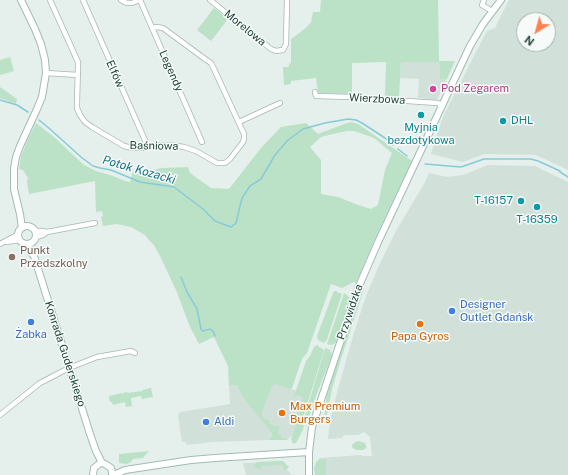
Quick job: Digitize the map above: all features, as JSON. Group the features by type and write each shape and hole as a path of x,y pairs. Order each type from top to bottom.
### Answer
{"street":[{"path":"21,0 41,44 45,60 46,73 42,97 20,146 14,168 14,190 20,214 24,244 33,239 42,231 47,232 95,223"},
{"name":"Baśniowa","path":"50,0 78,62 77,103 80,115 85,122 124,146 132,148 160,145 184,147 196,151 217,163 225,163 243,142 244,134 214,68 211,63 163,28 152,28"},
{"name":"Elfów","path":"83,0 148,147"},
{"path":"121,0 132,3 140,0"},
{"name":"Legendy","path":"140,0 202,142"},
{"name":"Morelowa","path":"210,0 270,49 276,51 283,50 286,44 287,0"},
{"path":"484,0 482,5 492,11"},
{"name":"Przywidzka","path":"309,475 309,452 312,426 357,291 379,240 470,46 492,11 501,0"},
{"path":"46,73 78,75"},
{"name":"Wierzbowa","path":"315,92 316,96 438,103 442,106"},
{"path":"239,122 280,103"},
{"path":"2,243 32,228 33,239"},
{"name":"Konrada Guderskiego","path":"33,239 35,250 34,256 99,465"},
{"path":"0,415 40,383 69,368 97,357 131,351 135,352"},
{"path":"92,475 93,471 99,465 106,464 111,468 113,475 125,470 215,458 309,452"},
{"path":"111,468 125,470"}],"shaded area":[{"path":"509,0 568,0 568,170 536,155 484,154 463,162 431,154 442,119 487,31 495,28"},
{"path":"401,62 439,62 440,79 447,79 437,100 418,98 419,79 400,78"},
{"path":"488,165 535,166 568,182 568,475 316,475 317,461 320,458 360,455 372,456 370,437 364,432 358,435 344,435 342,438 328,439 330,420 353,336 366,296 396,231 429,173 447,177 463,175"},
{"path":"271,382 306,394 296,432 287,440 271,433 269,440 212,442 186,445 186,442 182,442 178,416 180,412 230,404 229,386 237,385 242,396"},
{"path":"280,462 292,475 246,475 243,463"}],"green space":[{"path":"321,0 438,0 439,61 455,61 447,79 440,79 439,62 401,62 399,97 385,96 386,62 352,63 352,94 320,93 318,92 316,78 291,81 291,84 284,85 283,67 289,67 289,64 291,63 291,39 306,28 311,22 313,12 320,12"},
{"path":"214,8 228,19 211,41 197,30"},
{"path":"10,57 14,71 0,75 0,60"},
{"path":"0,87 17,99 16,104 0,98"},
{"path":"351,122 358,124 412,161 378,232 356,283 354,282 342,288 331,284 307,353 302,359 292,388 290,389 275,384 272,386 262,412 263,419 269,420 270,424 280,426 278,433 281,437 288,439 287,440 269,440 272,433 242,396 237,385 229,386 228,366 214,337 199,344 190,327 176,290 154,245 145,235 131,227 117,224 103,226 101,217 103,216 102,211 96,212 95,181 29,194 27,182 28,178 23,170 19,169 21,156 36,123 54,137 84,165 96,171 125,181 130,182 133,171 143,172 162,168 188,167 190,173 211,188 229,189 261,148 281,127 306,123 318,134","holes":["347,131 354,131 374,138 392,153 385,170 378,205 371,209 338,197 321,194 321,160 310,147 321,137"]},
{"path":"362,288 364,289 332,389 327,415 324,414 327,393"},
{"path":"334,291 342,294 326,342 325,341 324,343 318,340 317,336"},
{"path":"344,293 349,297 350,301 336,342 330,345 327,344"},
{"path":"317,345 324,350 301,422 295,420 300,406 303,406 303,397 296,395 294,398 294,396 306,361 314,347"},
{"path":"325,348 330,350 332,355 305,429 306,424 303,422"},
{"path":"151,388 153,397 142,399 141,396 131,398 132,406 126,407 125,402 113,405 112,402 110,402 109,396 122,393 123,395 123,393 127,392 142,391"},
{"path":"297,423 304,425 296,443 293,444 291,439"},
{"path":"358,441 365,443 366,448 363,450 356,450 352,447 355,442"},
{"path":"149,451 143,458 133,459 130,463 126,464 119,463 119,454"},
{"path":"320,459 326,459 326,475 315,475 314,469 316,462"},
{"path":"283,461 289,467 286,470 283,469 283,465 261,466 261,469 256,468 254,465 257,462"}],"waterway":[{"name":"Potok Kozacki","path":"0,100 17,105 28,112"},
{"name":"Potok Kozacki","path":"39,120 93,166 111,170 140,182 174,187 203,209 215,221 231,227 236,223 242,198 250,186 261,179 275,155 288,140 303,129 348,119 356,120 385,138 393,145"},
{"name":"Potok Kozacki","path":"398,149 407,156"},
{"name":"Potok Kozacki","path":"425,164 461,167 484,159 531,159 560,171 568,177"},
{"path":"181,277 187,292 197,309 201,329 203,331 210,329 213,331 215,336"}],"place":[{"name":"Pod Zegarem","path":"433,89"},
{"name":"Myjnia bezdotykowa","path":"421,115"},
{"name":"DHL","path":"503,121"},
{"name":"T-16157","path":"521,201"},
{"name":"T-16359","path":"537,207"},
{"name":"Punkt Przedszkolny","path":"12,257"},
{"name":"Designer Outlet Gdańsk","path":"452,311"},
{"name":"Żabka","path":"31,322"},
{"name":"Papa Gyros","path":"420,324"},
{"name":"Max Premium Burgers","path":"282,413"},
{"name":"Aldi","path":"206,422"}]}
